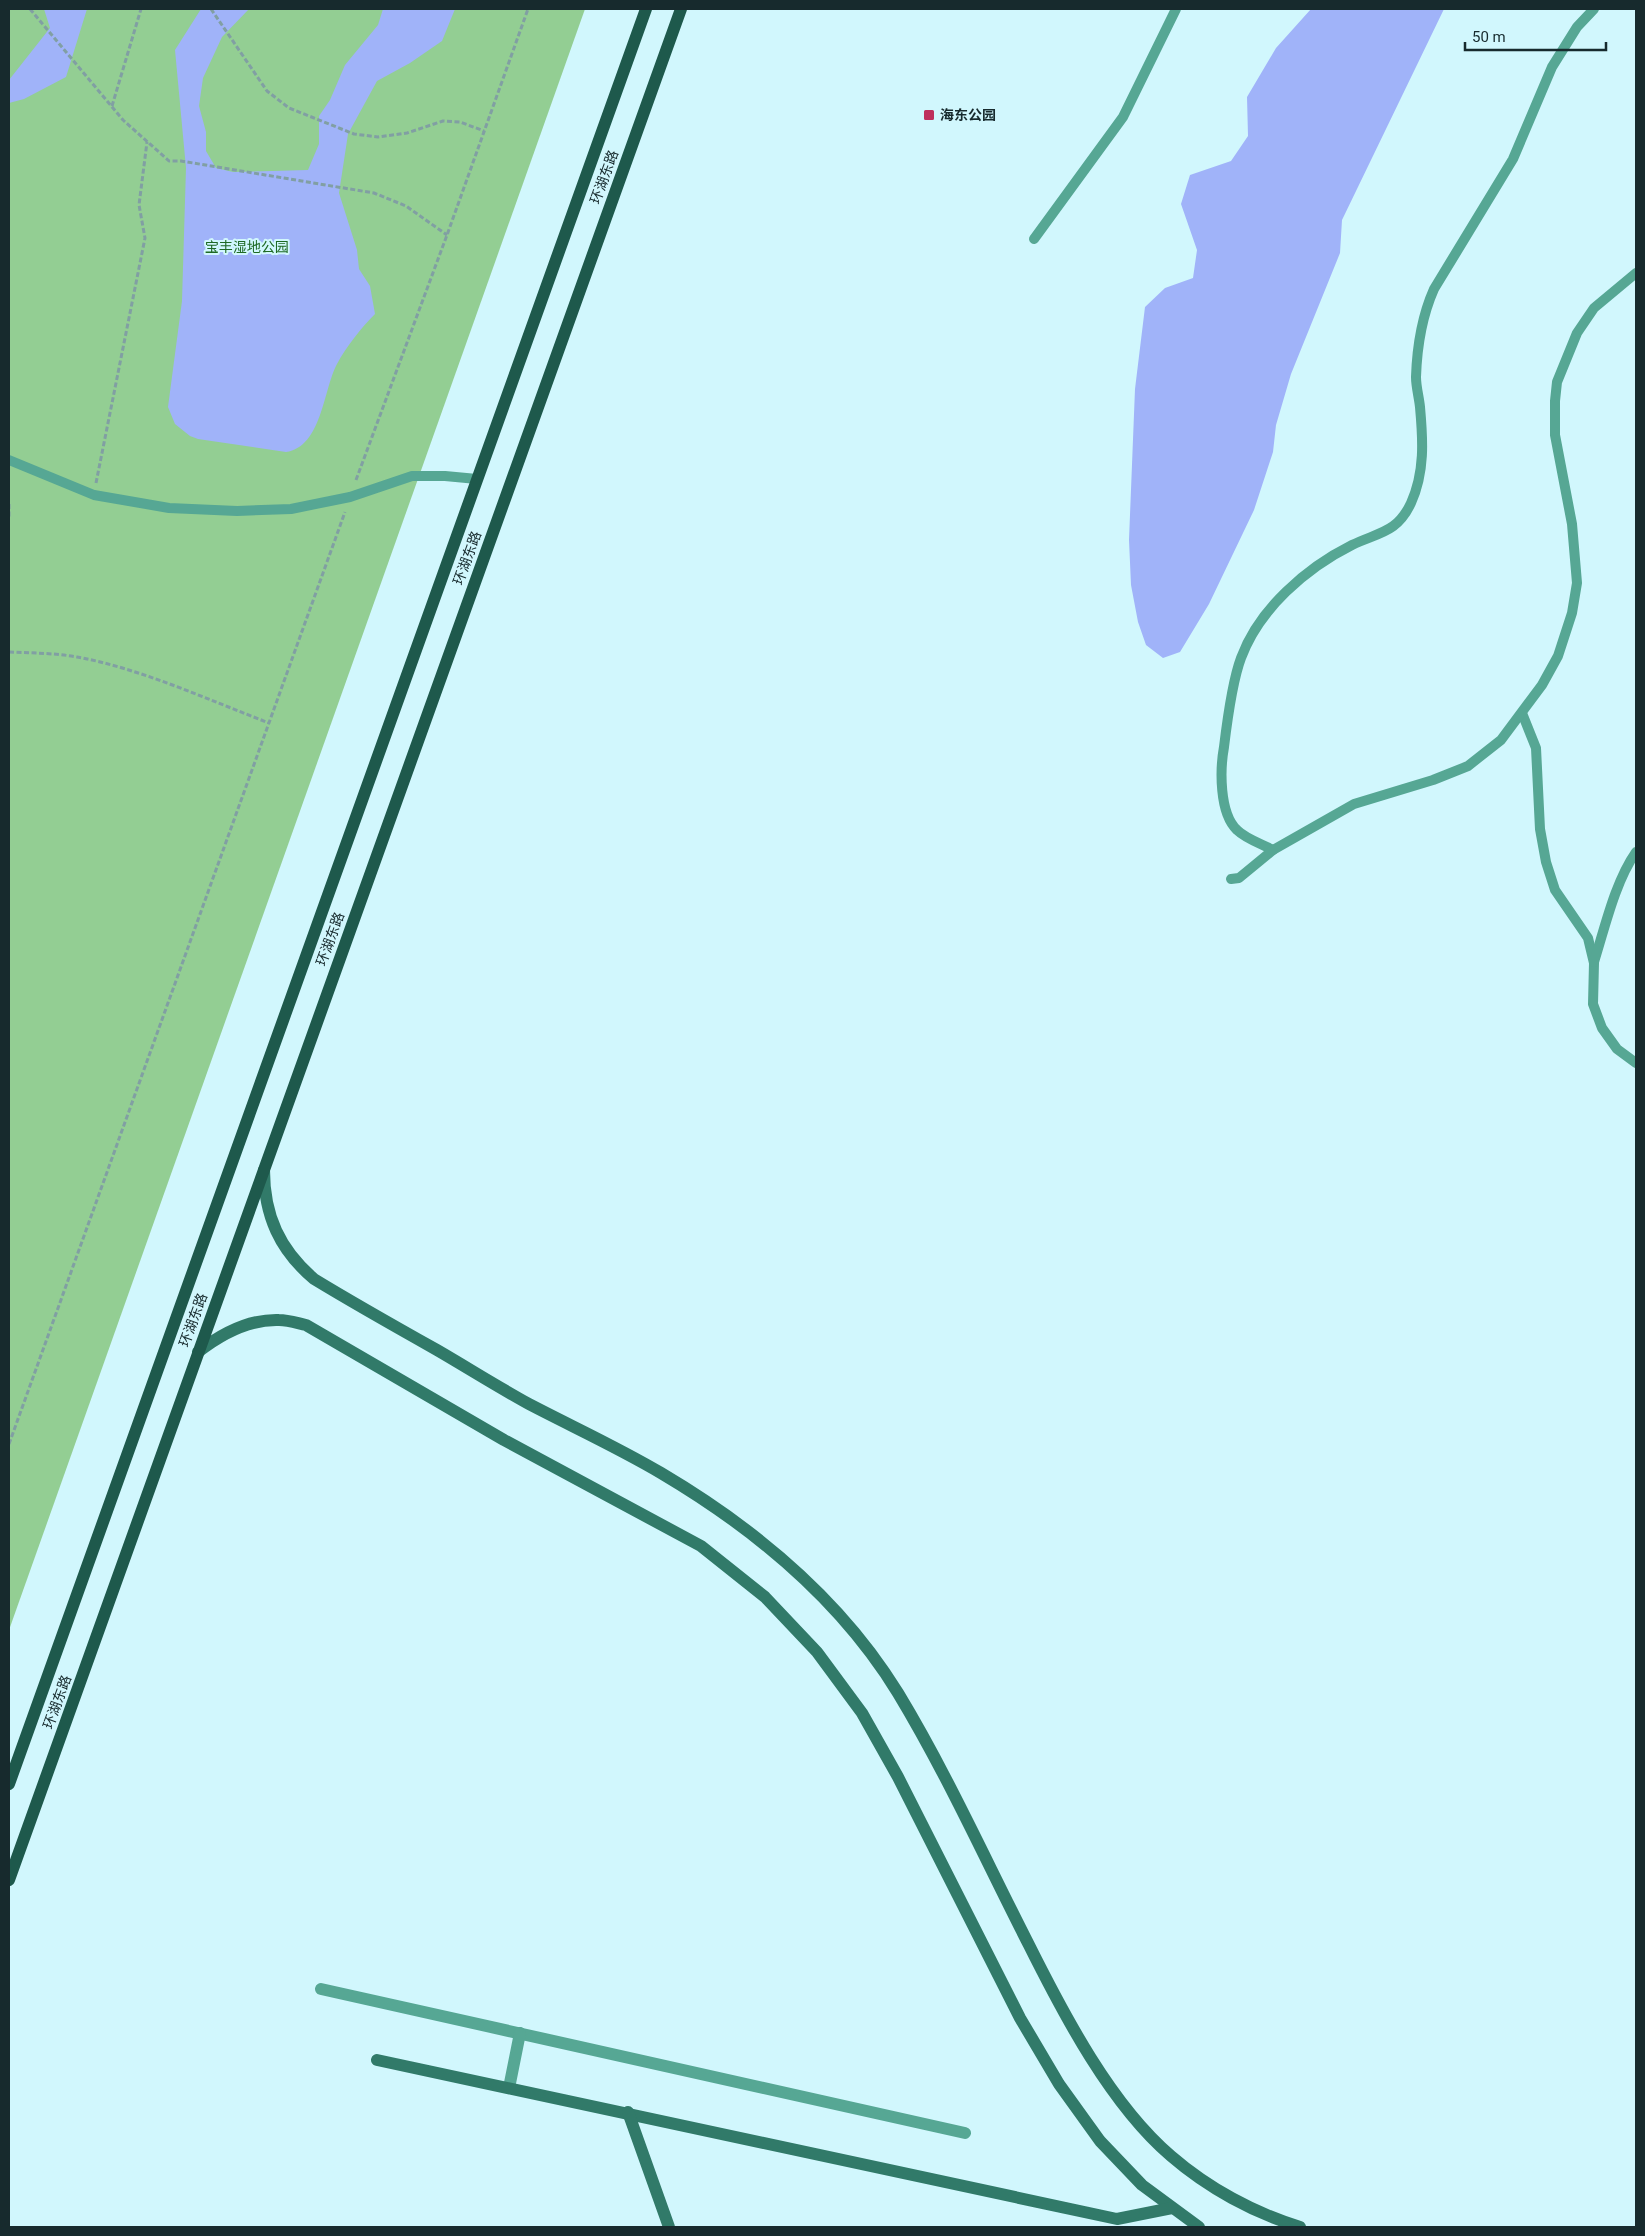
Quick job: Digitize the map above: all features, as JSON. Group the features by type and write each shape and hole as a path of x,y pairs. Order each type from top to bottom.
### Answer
{"main road":[{"name":"环湖东路","path":"9,1784 646,9"},
{"name":"环湖东路","path":"9,1880 681,9"},
{"path":"264,1168 266,1203 278,1237 288,1252 314,1279 525,1402 660,1472 724,1512 793,1567 848,1625 896,1691 934,1758 1056,1998 1094,2062 1132,2114 1169,2155 1214,2188 1276,2220 1300,2227"},
{"path":"198,1352 220,1336 244,1325 280,1320 306,1325 504,1440 700,1546 765,1597 817,1652 862,1713 898,1777 1020,2018 1059,2084 1100,2141 1142,2185 1199,2227"},
{"path":"377,2060 628,2112 1117,2219 1172,2208"},
{"path":"628,2112 669,2227"}],"street":[{"path":"322,1989 965,2133"},
{"path":"509,2088 520,2033"}],"lane":[{"path":"1034,239 1123,117 1176,9"},
{"path":"1273,850 1238,832 1231,824 1226,810 1220,769 1240,659 1261,620 1286,593 1322,563 1352,545 1388,530 1404,518 1420,484 1422,445 1416,379 1424,312 1434,289 1513,159 1552,67 1577,28 1594,9"},
{"path":"1230,879 1239,878 1273,850 1354,804 1433,780 1468,766 1501,740 1542,685 1558,656 1572,613 1577,583 1572,524 1555,435 1557,382 1577,333 1594,308 1636,273"},
{"path":"9,460 94,495 169,508 236,511 291,509 350,497 412,476 445,476 476,479"},
{"path":"1522,713 1536,748 1540,829 1546,862 1555,890 1588,938 1594,963 1593,1004 1602,1028 1617,1049 1636,1063"},
{"path":"1594,963 1611,909 1630,861 1636,852"}],"path":[{"path":"30,9 112,107 169,161 181,161 374,193 406,206 447,235"},
{"path":"112,107 142,9"},
{"path":"211,9 267,91 289,108 354,134 378,137 407,132 443,121 460,122 484,131"},
{"path":"9,1444 528,9"},
{"path":"94,495 145,238 139,205 147,141"},
{"path":"9,504 9,518"},
{"path":"11,652 49,653 78,657 114,666 269,722"}],"green space":[{"name":"宝丰湿地公园","path":"9,9 585,9 9,1630"}],"water":[{"path":"44,9 87,9 66,77 24,99 9,103 9,80 50,28"},
{"path":"201,9 249,9 222,37 203,78 199,106 206,132 206,151 216,168 233,172 308,170 319,144 319,116 330,100 345,65 378,25 383,9 455,9 442,41 410,63 377,81 348,134 339,193 357,250 359,269 370,286 375,314 354,338 337,364 320,416 307,440 298,448 286,452 198,439 190,436 175,424 168,407 182,301 186,168 175,50"},
{"path":"1311,9 1444,9 1342,220 1340,253 1291,374 1276,425 1273,452 1254,510 1209,604 1180,652 1163,658 1146,645 1138,622 1131,585 1129,540 1135,389 1145,307 1165,288 1193,278 1197,250 1181,204 1190,175 1231,161 1248,136 1247,97 1276,48"}],"place":[{"name":"海东公园","path":"929,115"}]}
